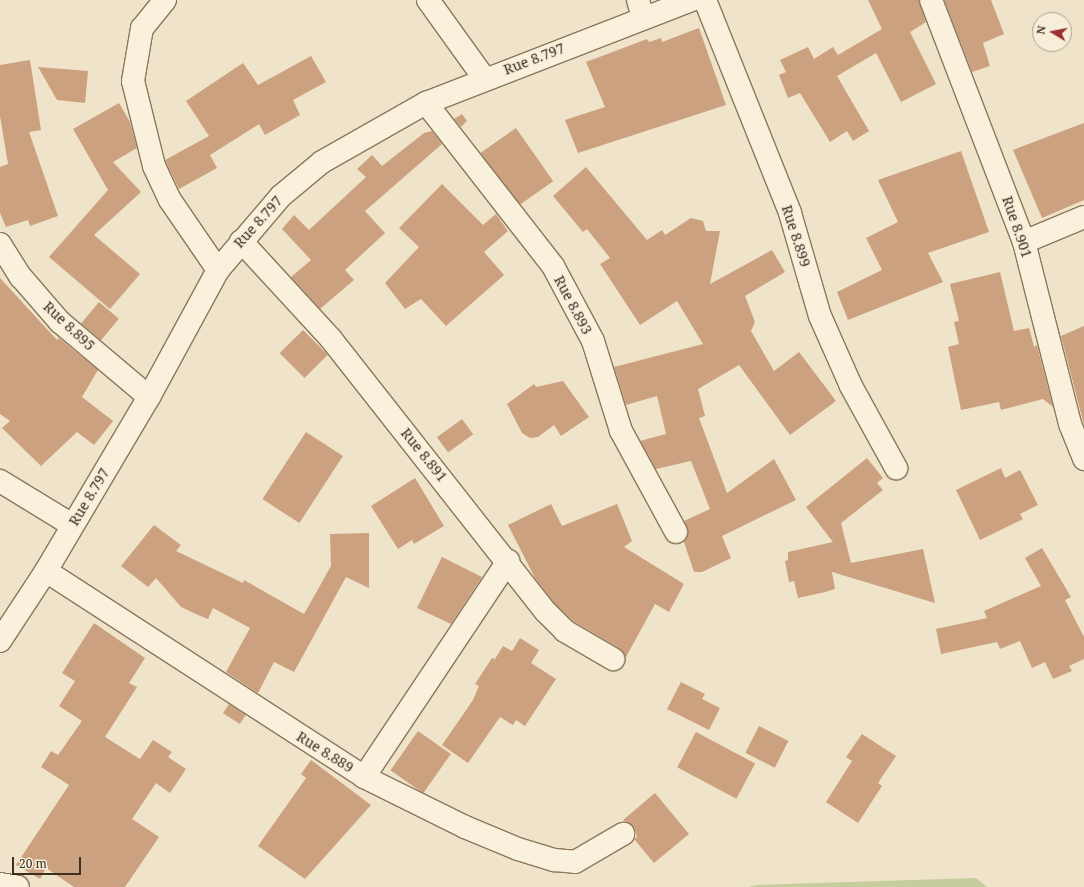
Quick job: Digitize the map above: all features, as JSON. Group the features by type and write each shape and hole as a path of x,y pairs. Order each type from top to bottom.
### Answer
{"street":[{"path":"165,0 142,28 133,81 154,166 170,200 218,270"},
{"path":"428,0 484,78"},
{"name":"Rue 8.797","path":"0,640 46,571 149,397 218,270 241,241 281,196 322,162 426,102 641,9 692,0"},
{"name":"Rue 8.899","path":"705,0 790,213 820,316 851,386 896,468"},
{"name":"Rue 8.901","path":"931,0 1024,242 1081,446"},
{"name":"Rue 8.893","path":"426,102 553,266 593,341 621,431 676,532"},
{"path":"1024,242 1084,217"},
{"name":"Rue 8.891","path":"241,241 331,339 565,631 613,659"},
{"name":"Rue 8.895","path":"0,244 21,277 60,322 149,397"},
{"path":"0,481 72,525"},
{"path":"364,777 508,561"},
{"name":"Rue 8.889","path":"46,571 364,777 465,827 554,860 575,862 623,834"},
{"path":"0,884 18,887"}],"green space":[{"path":"976,878 987,887 749,887 756,885"}],"building":[{"path":"868,0 919,0 926,22 910,32 936,84 901,102 876,53 837,76 869,131 853,141 847,131 830,142 800,93 788,98 779,75 786,72 780,60 808,47 814,59 833,47 838,55 882,29"},
{"path":"944,0 991,0 1004,34 983,43 990,66 972,72"},
{"path":"699,28 726,105 578,153 565,120 605,107 586,62 647,39 649,42 661,38 662,42"},
{"path":"311,56 326,82 293,100 300,115 265,135 259,124 210,155 217,168 179,189 165,160 209,136 186,101 243,63 258,85"},
{"path":"30,60 41,130 29,132 58,216 30,226 28,220 6,227 0,213 0,167 8,164 0,116 0,65"},
{"path":"38,67 88,71 85,103 57,100"},
{"path":"119,103 130,122 137,148 113,162 141,192 94,235 140,274 110,309 49,257 108,190 73,129"},
{"path":"462,114 467,121 461,127 454,119"},
{"path":"1084,123 1084,200 1042,218 1013,150"},
{"path":"516,128 553,181 518,206 481,153"},
{"path":"432,131 442,144 365,211 385,233 345,270 354,280 320,309 291,277 311,260 282,229 294,215 309,230 366,177 357,169 372,155 382,166 424,133"},
{"path":"961,151 989,232 928,253 943,282 848,320 837,292 882,270 866,238 898,222 878,180"},
{"path":"586,167 647,240 662,230 665,235 691,218 703,221 706,231 720,231 710,284 772,250 785,272 745,296 755,322 751,331 774,371 799,352 836,401 790,435 739,365 698,389 705,416 699,418 727,493 774,459 796,500 722,536 731,558 702,572 694,572 684,542 688,533 684,521 710,509 691,461 656,469 640,441 666,434 657,396 626,405 614,367 703,344 677,301 640,325 600,264 610,258 587,229 583,232 553,196"},
{"path":"442,184 483,225 496,214 508,231 484,252 504,275 446,326 421,299 405,309 385,283 419,247 399,228"},
{"path":"1000,272 1014,331 1029,328 1034,347 1037,345 1053,407 1043,399 1001,410 999,402 961,410 948,347 959,344 954,322 959,321 950,284"},
{"path":"0,278 57,340 59,338 98,370 82,397 113,421 94,445 77,432 41,466 2,428 10,421 0,414"},
{"path":"99,302 119,319 101,340 81,323"},
{"path":"1084,326 1084,425 1061,336"},
{"path":"303,330 328,355 304,378 280,353"},
{"path":"563,381 589,417 561,436 554,425 538,437 530,438 522,433 507,404 534,384 536,387"},
{"path":"462,419 473,434 448,453 437,437"},
{"path":"306,432 343,456 299,523 262,499"},
{"path":"867,458 883,478 877,483 883,490 841,523 851,563 923,549 935,603 832,572 835,589 825,592 798,598 794,581 789,582 785,561 788,560 788,552 833,542 806,507"},
{"path":"1001,468 1005,478 1020,470 1038,505 1020,514 1023,519 980,540 956,490"},
{"path":"415,478 444,526 414,544 412,540 398,549 371,506"},
{"path":"551,504 562,526 617,504 632,541 624,547 684,584 669,612 655,604 626,657 619,648 573,621 555,604 535,578 508,525"},
{"path":"154,525 181,545 176,551 243,583 244,580 304,614 331,566 330,534 369,533 369,588 346,577 294,672 274,662 258,693 226,672 250,628 213,608 208,619 181,607 156,578 148,587 121,566"},
{"path":"1042,548 1071,597 1065,600 1084,637 1084,659 1069,666 1072,671 1053,679 1045,662 1032,668 1020,641 1000,649 997,642 941,654 936,629 987,618 984,611 1041,586 1025,558"},
{"path":"442,557 482,577 451,624 417,608"},
{"path":"94,623 145,658 129,683 137,687 105,737 140,759 153,740 172,752 168,757 186,769 170,793 156,783 132,819 159,837 125,887 74,887 46,868 40,879 16,865 69,785 41,767 51,751 58,755 82,721 59,706 75,681 62,673"},
{"path":"520,638 539,650 531,663 556,679 525,726 516,720 513,725 500,717 468,763 442,745 473,700 479,686 475,684 492,658 495,659 503,646 512,651"},
{"path":"681,682 705,694 702,699 720,708 709,730 667,709"},
{"path":"229,704 246,715 240,724 223,713"},
{"path":"759,726 788,741 775,768 745,753"},
{"path":"418,731 451,754 423,793 390,770"},
{"path":"696,732 755,763 736,799 677,767"},
{"path":"862,734 896,756 878,783 882,786 858,823 826,802 852,761 846,757"},
{"path":"311,760 371,805 305,879 258,846 306,778 301,774"},
{"path":"655,793 689,834 654,863 634,839 637,837 634,827 623,820"}]}
